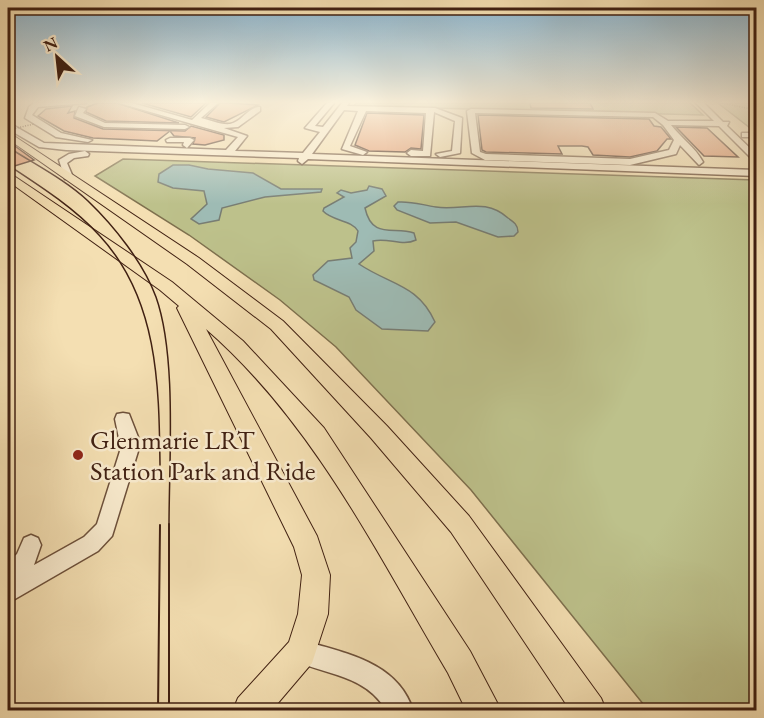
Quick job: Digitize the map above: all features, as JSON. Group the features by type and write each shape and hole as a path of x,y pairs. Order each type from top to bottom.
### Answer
{"main road":[{"path":"13,137 68,177 194,261 277,325 379,432 460,524 589,711"},
{"path":"18,137 42,145"},
{"path":"10,178 96,235 181,299 236,345 316,434 459,662 484,711"},
{"path":"181,299 215,361 307,545 316,574 313,614 301,652 250,711"}],"street":[{"path":"27,137 42,145 163,148 304,159 756,172"},
{"path":"68,137 163,148 304,159 756,177"},
{"path":"163,148 176,137"},
{"path":"228,153 242,137"},
{"path":"304,159 321,137"},
{"path":"350,137 345,147 349,150 427,154 456,153 457,137"},
{"path":"427,154 428,137"},
{"path":"474,137 476,153 480,156 630,162 658,158 673,152 678,140"},
{"path":"675,137 692,150 699,162"},
{"path":"734,137 756,158"},
{"path":"68,177 62,162 72,156 187,145 234,145"},
{"path":"658,158 699,162 742,162"},
{"path":"8,592 91,544 105,529 130,448 123,419"},
{"path":"8,576 25,561 31,545"},
{"path":"301,652 374,675 392,693 400,711"}],"green space":[{"path":"123,159 756,180 756,710 648,710 471,490 336,347 280,300 189,235 95,176"}],"water":[{"path":"173,165 253,173 281,189 322,189 321,192 265,197 222,208 219,220 199,224 191,219 207,204 204,191 173,188 158,182 159,174"},
{"path":"369,186 382,189 386,196 365,208 373,224 385,230 414,233 416,240 405,243 373,241 374,251 359,264 412,292 428,309 435,322 428,331 382,329 356,310 349,297 314,280 313,275 328,261 352,258 350,248 356,242 358,231 355,227 331,217 323,211 324,208 344,197 337,193 341,190 351,193 367,190"},
{"path":"398,202 446,208 482,206 491,208 514,222 518,232 514,236 498,237 456,222 430,223 397,210 394,206"}],"building":[{"path":"87,137 163,137 157,141"},
{"path":"179,137 224,137 224,140 205,145 193,144 195,138"},
{"path":"358,137 422,137 421,149 411,148 405,152 369,151 355,145"},
{"path":"480,137 669,137 671,139 667,139 657,151 630,157 593,155 588,147 582,146 558,146 562,154 482,150"},
{"path":"685,137 716,137 738,157 704,156"},
{"path":"8,141 34,160 8,168"}],"tram line":[{"path":"8,147 60,179 88,201 127,245 144,271 156,297 163,321 169,378 169,525"},
{"path":"8,165 56,197 89,225 119,260 133,286 144,314 156,373 160,465"},
{"path":"158,710 160,525"},
{"path":"169,525 169,710"}],"place":[{"name":"Glenmarie LRT Station Park and Ride","path":"78,455"}]}
